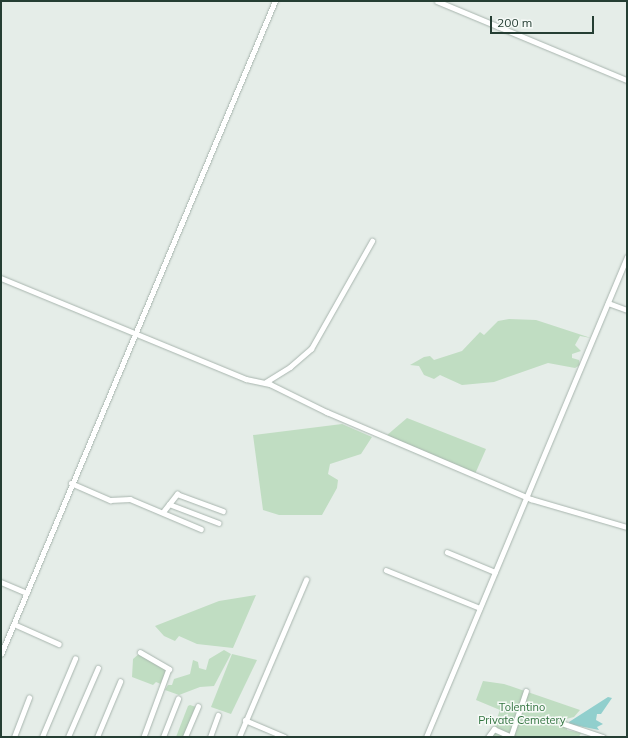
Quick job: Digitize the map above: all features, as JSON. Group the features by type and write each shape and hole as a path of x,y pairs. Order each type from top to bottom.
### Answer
{"street":[{"path":"1,654 71,483 136,333 275,1"},
{"path":"437,1 627,80"},
{"path":"266,382 290,368 311,349 372,241"},
{"path":"426,737 627,257"},
{"path":"1,278 246,379 266,382 321,410 526,496 627,527"},
{"path":"608,303 627,310"},
{"path":"71,483 110,500 130,499 201,529"},
{"path":"163,512 177,494 223,511"},
{"path":"169,504 219,523"},
{"path":"447,552 495,572"},
{"path":"386,570 480,608"},
{"path":"239,737 306,580"},
{"path":"1,582 27,593"},
{"path":"14,624 59,644"},
{"path":"140,652 169,670 144,737"},
{"path":"42,737 75,659"},
{"path":"68,737 98,668"},
{"path":"97,737 120,682"},
{"path":"488,737 494,729 512,737 526,691"},
{"path":"14,737 29,698"},
{"path":"163,737 178,699"},
{"path":"185,737 198,707"},
{"path":"210,737 218,715"},
{"path":"245,720 285,737"},
{"path":"564,724 603,737"}],"green space":[{"path":"509,319 536,320 591,338 580,336 575,345 581,351 572,354 572,358 579,360 580,365 575,368 548,363 494,382 462,385 440,375 434,379 424,375 419,366 410,365 424,357 430,356 434,360 462,351 480,332 484,335 498,321"},
{"path":"407,418 486,449 475,474 386,436"},
{"path":"342,424 372,437 361,454 330,464 328,474 338,480 337,488 322,515 279,515 263,510 253,435"},
{"path":"256,595 233,648 197,644 179,636 175,641 164,636 155,626 219,601"},
{"path":"224,650 231,654 214,686 200,687 179,695 165,690 168,685 172,685 174,679 190,674 193,660 198,662 199,668 206,670 209,659"},
{"path":"140,653 166,668 168,673 163,685 156,682 153,685 132,677 133,659"},
{"path":"232,654 257,660 231,714 211,707"},
{"name":"Tolentino Private Cemetery","path":"483,681 504,684 580,710 574,717 566,719 567,730 581,733 579,737 490,737 500,710 476,700"},
{"path":"190,705 196,707 184,737 176,737 188,706"}],"water":[{"path":"608,697 612,698 601,714 597,714 596,720 603,724 597,727 599,730 569,724 569,722"}]}
